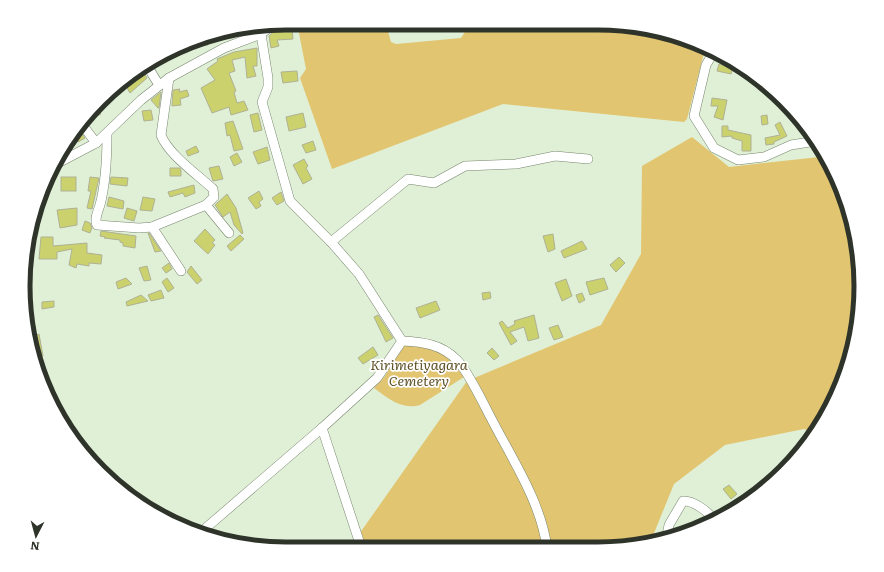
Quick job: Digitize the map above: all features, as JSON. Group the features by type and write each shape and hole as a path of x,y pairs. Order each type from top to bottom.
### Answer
{"street":[{"path":"63,161 96,143 169,78 224,48 261,34 264,31"},
{"path":"261,34 268,78 268,87 262,102 290,201 331,242 359,274 402,341"},
{"path":"711,56 706,64 694,116 714,148 738,160 764,157 791,145 810,142"},
{"path":"150,69 160,85"},
{"path":"107,134 107,154 101,199 95,221 97,225 139,228 152,227 206,205 214,197 213,189 170,150 164,143 161,135 169,78"},
{"path":"84,128 96,143"},
{"path":"331,242 408,179 434,183 465,166 516,164 555,156 588,159"},
{"path":"206,205 229,234"},
{"path":"152,227 181,271"},
{"path":"205,528 322,428 376,378 402,341"},
{"path":"402,341 428,343 439,346 458,360 480,396 533,501 545,534 546,542"},
{"path":"322,428 359,542"},
{"path":"668,532 669,526 683,501 688,501 711,516"}],"green space":[{"path":"298,30 388,30 391,42 396,44 461,38 466,30 598,30 631,32 648,35 704,53 687,119 684,122 503,104 332,169 300,78 306,69"},
{"path":"692,137 729,167 819,157 820,158 835,188 845,220 852,253 854,286 852,319 845,352 835,384 820,414 809,431 804,429 725,445 674,484 653,536 648,537 631,540 598,542 354,542 467,381 601,325 641,254 642,166"},
{"name":"Kirimetiyagara Cemetery","path":"408,342 443,352 464,377 420,405 407,406 390,399 374,388 385,376 403,346"}],"building":[{"path":"292,30 293,39 277,40 279,46 271,48 269,36 273,32"},
{"path":"208,43 208,45 198,46"},
{"path":"257,48 257,66 253,66 256,76 247,78 245,57 232,60 235,71 229,73 236,91 234,92 237,103 244,101 248,110 231,115 229,107 212,113 201,88 215,80 207,69 218,61 217,59 234,52"},
{"path":"719,64 733,68 731,74 717,71"},
{"path":"297,71 298,81 283,83 281,72"},
{"path":"144,73 147,78 130,93 126,86"},
{"path":"180,89 179,92 187,90 189,96 180,99 181,105 172,106 173,90"},
{"path":"161,92 159,108 158,108 151,100"},
{"path":"712,98 727,100 723,120 714,117 718,106 711,106"},
{"path":"151,110 153,120 144,121 142,111"},
{"path":"99,112 101,114 93,119"},
{"path":"258,113 262,130 254,132 250,115"},
{"path":"303,113 306,127 289,131 286,117"},
{"path":"767,115 768,124 762,125 761,116"},
{"path":"233,121 243,149 234,151 230,135 227,136 225,123"},
{"path":"780,122 787,136 774,142 774,144 766,145 765,138 780,135 775,125"},
{"path":"722,126 728,126 728,130 751,135 751,151 742,151 742,141 732,138 732,136 722,137"},
{"path":"81,133 85,138 78,142 76,139"},
{"path":"313,141 316,150 306,153 302,145"},
{"path":"196,146 199,152 188,156 186,151"},
{"path":"267,147 270,160 258,164 253,152"},
{"path":"237,153 242,162 234,166 230,157"},
{"path":"304,159 308,166 306,168 312,179 303,184 293,165"},
{"path":"219,166 223,179 213,181 209,168"},
{"path":"170,168 180,168 181,176 170,176"},
{"path":"61,177 76,177 76,191 61,191"},
{"path":"90,177 99,178 92,209 87,208 91,191 88,191"},
{"path":"111,177 128,178 127,186 110,184"},
{"path":"194,185 195,193 185,197 183,193 170,197 168,192"},
{"path":"259,191 263,199 259,202 261,206 256,209 248,198"},
{"path":"281,192 284,201 277,205 272,198"},
{"path":"227,194 236,208 242,234 234,225 230,212 223,217 215,205"},
{"path":"109,197 124,201 123,209 107,206"},
{"path":"143,197 155,199 152,211 140,210"},
{"path":"77,208 77,225 60,228 57,210"},
{"path":"127,208 137,211 134,221 124,218"},
{"path":"85,221 90,223 92,228 90,233 82,230"},
{"path":"205,229 215,240 212,243 215,245 208,254 194,241"},
{"path":"101,231 136,236 135,248 123,246 123,243 120,242 120,240 100,236"},
{"path":"149,233 161,251 155,252"},
{"path":"553,234 555,249 548,252 543,236"},
{"path":"240,235 244,239 231,251 227,246"},
{"path":"41,237 53,237 53,246 87,243 87,253 102,255 101,264 89,263 89,266 77,264 76,268 69,265 72,249 57,252 57,259 39,259"},
{"path":"582,241 587,249 564,258 561,251"},
{"path":"619,257 625,263 616,272 610,265"},
{"path":"169,263 172,269 166,273 162,268"},
{"path":"147,266 151,280 144,281 139,268"},
{"path":"191,266 202,280 197,284 187,272"},
{"path":"126,278 132,284 118,289 116,282"},
{"path":"167,278 174,288 168,292 162,282"},
{"path":"604,278 608,289 590,295 586,282"},
{"path":"566,279 572,296 562,301 555,283"},
{"path":"161,290 164,298 151,301 148,295"},
{"path":"490,292 491,298 483,300 482,293"},
{"path":"582,293 585,300 579,303 576,295"},
{"path":"141,295 148,301 127,306 126,302"},
{"path":"54,301 54,307 42,309 42,302"},
{"path":"436,301 440,310 420,318 416,308"},
{"path":"378,315 393,338 386,342 374,317"},
{"path":"534,315 539,338 528,341 524,327 510,332 517,341 511,345 499,323 502,321 508,328 515,324 514,321"},
{"path":"32,318 36,335 39,334 43,356 40,357 39,352"},
{"path":"558,325 563,337 554,340 549,328"},
{"path":"373,347 378,355 363,364 358,358"},
{"path":"492,348 499,356 494,360 487,353"},
{"path":"729,485 737,494 731,499 723,489"}]}
